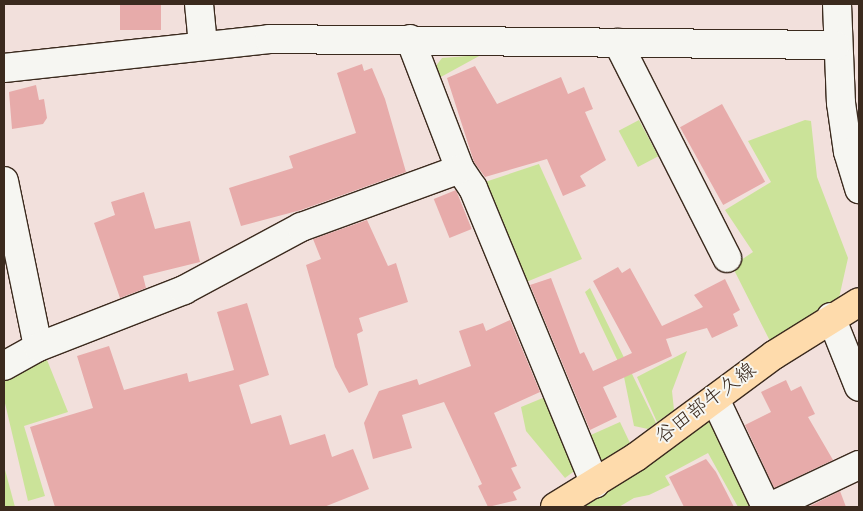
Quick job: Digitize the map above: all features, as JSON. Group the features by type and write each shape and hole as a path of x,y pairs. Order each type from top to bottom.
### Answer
{"main road":[{"name":"谷田部牛久線","path":"555,507 595,484 831,317 859,302"}],"street":[{"path":"199,4 203,45"},
{"path":"837,4 836,45 848,152 859,189"},
{"path":"4,68 269,39 836,45"},
{"path":"410,39 460,169 473,188 595,484"},
{"path":"618,44 727,258"},
{"path":"4,366 38,347 184,290 301,227 460,169"},
{"path":"4,182 8,219 38,347"},
{"path":"831,317 859,387"},
{"path":"715,399 766,507"},
{"path":"770,507 859,465"}],"green space":[{"path":"481,55 439,78 435,67 442,58"},
{"path":"639,120 658,156 638,167 619,131"},
{"path":"805,120 811,121 817,177 848,258 839,298 770,341 732,266 753,252 725,210 771,182 748,141"},
{"path":"539,164 582,259 519,285 482,183"},
{"path":"590,288 656,423 648,429 634,426 623,372 585,292"},
{"path":"687,351 672,391 674,410 657,422 637,377"},
{"path":"45,355 68,412 24,426 45,496 28,501 4,399 4,374"},
{"path":"550,395 581,466 565,478 526,431 521,407"},
{"path":"711,415 758,507 738,507 708,453 665,476 670,485 649,495 634,498 619,507 583,507"},
{"path":"620,422 630,443 598,463 584,438"},
{"path":"4,466 15,507 4,507"}],"building":[{"path":"120,4 161,4 161,30 120,30"},
{"path":"362,64 364,71 372,68 385,99 406,172 301,210 241,226 229,188 293,168 289,156 356,133 337,73"},
{"path":"475,66 497,104 561,77 568,94 584,87 593,109 585,112 606,160 580,176 586,186 563,196 547,159 485,177 474,162 447,78"},
{"path":"36,85 39,100 44,99 47,118 43,124 12,129 9,92"},
{"path":"722,104 765,182 723,205 680,127"},
{"path":"456,190 472,229 449,238 434,199"},
{"path":"144,192 155,229 190,221 200,262 143,276 146,288 120,298 94,223 115,215 111,202"},
{"path":"367,220 388,266 396,263 408,302 359,318 363,331 357,334 368,385 349,393 335,367 306,265 321,259 313,239"},
{"path":"618,267 622,273 630,268 662,326 703,307 694,295 725,279 740,310 733,314 738,326 712,338 707,328 666,339 672,356 603,387 617,417 590,430 530,285 551,278 580,354 584,352 593,371 632,353 593,281"},
{"path":"247,303 269,375 239,385 251,424 281,415 290,445 325,434 332,457 353,449 369,489 324,507 55,507 30,427 93,408 77,356 109,346 124,390 187,373 189,382 234,370 217,312"},
{"path":"510,320 540,392 494,413 517,466 511,468 521,488 513,492 517,500 488,507 478,486 482,484 444,402 402,415 412,448 373,459 364,423 379,391 417,379 419,385 471,366 459,331 483,323 486,331"},
{"path":"786,380 791,391 801,386 815,414 808,417 833,460 774,488 745,425 771,412 761,392"},
{"path":"706,459 716,472 734,507 684,507 669,477"},
{"path":"840,491 846,507 810,506"}]}
